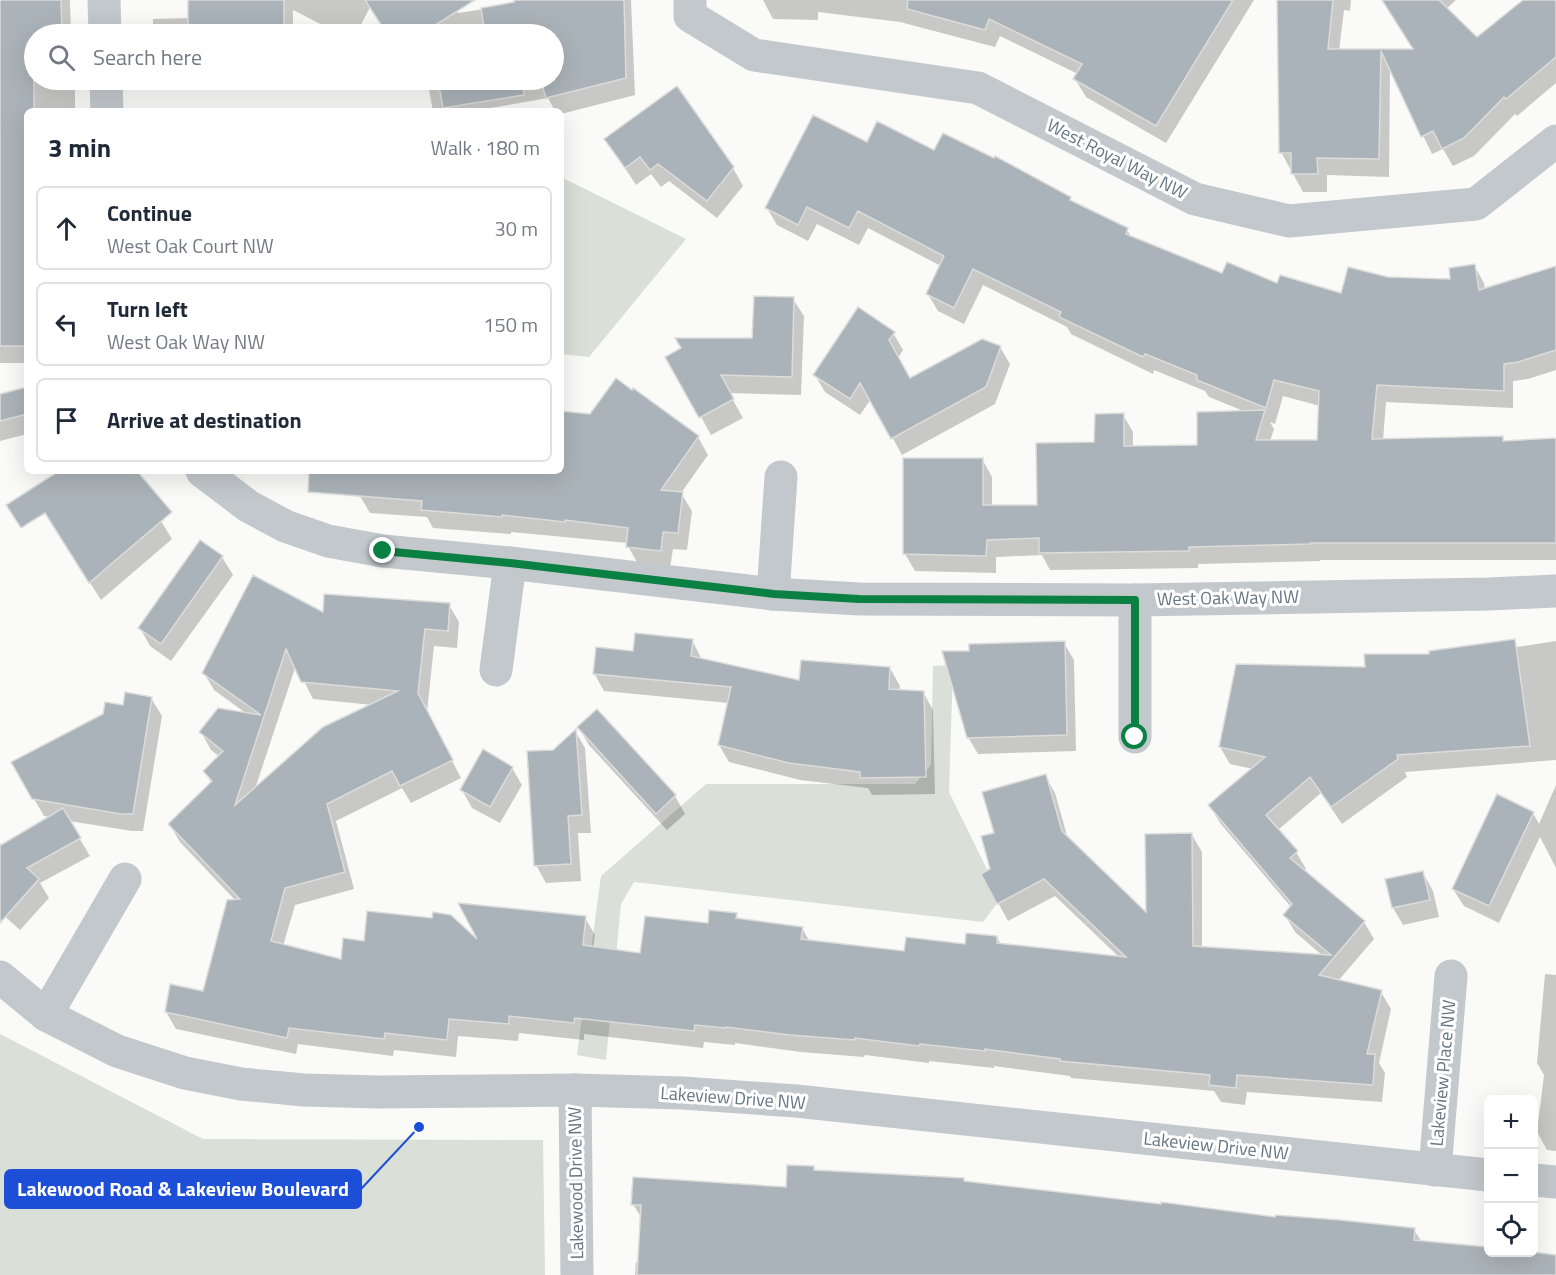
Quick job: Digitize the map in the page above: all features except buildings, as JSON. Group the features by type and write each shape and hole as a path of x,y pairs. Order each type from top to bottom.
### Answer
{"street":[{"path":"104,0 105,24"},
{"name":"West Royal Way NW","path":"690,0 690,16 754,55 978,88 1195,199 1289,222 1476,204 1556,141"},
{"path":"106,90 107,108"},
{"name":"West Oak Way NW","path":"206,474 248,506 285,526 328,541 383,551 510,563 774,594 859,599 1135,600 1556,591"},
{"path":"774,594 781,477"},
{"path":"496,670 510,563"},
{"path":"1135,600 1135,737"},
{"path":"46,1014 125,879"},
{"name":"Lakeview Place NW","path":"1435,1170 1451,976"},
{"name":"Lakeview Drive NW","path":"0,977 46,1014 117,1051 185,1073 241,1084 304,1090 378,1092 575,1090 683,1093 796,1101 1484,1175"},
{"name":"Lakewood Drive NW","path":"575,1090 577,1275"},
{"path":"1538,1180 1556,1182"}],"shaded area":[{"path":"564,178 686,239 589,357 564,354"},
{"path":"953,665 949,792 1001,898 983,922 634,882 621,904 606,1060 577,1055 601,876 706,784 915,784 931,765 933,666"},
{"path":"0,1034 203,1139 543,1140 545,1275 0,1275"}],"place":[{"name":"Lakewood Road & Lakeview Boulevard","path":"419,1127"}],"route":[{"path":"383,551 510,563 774,594 859,599 1135,600 1135,737"}]}
